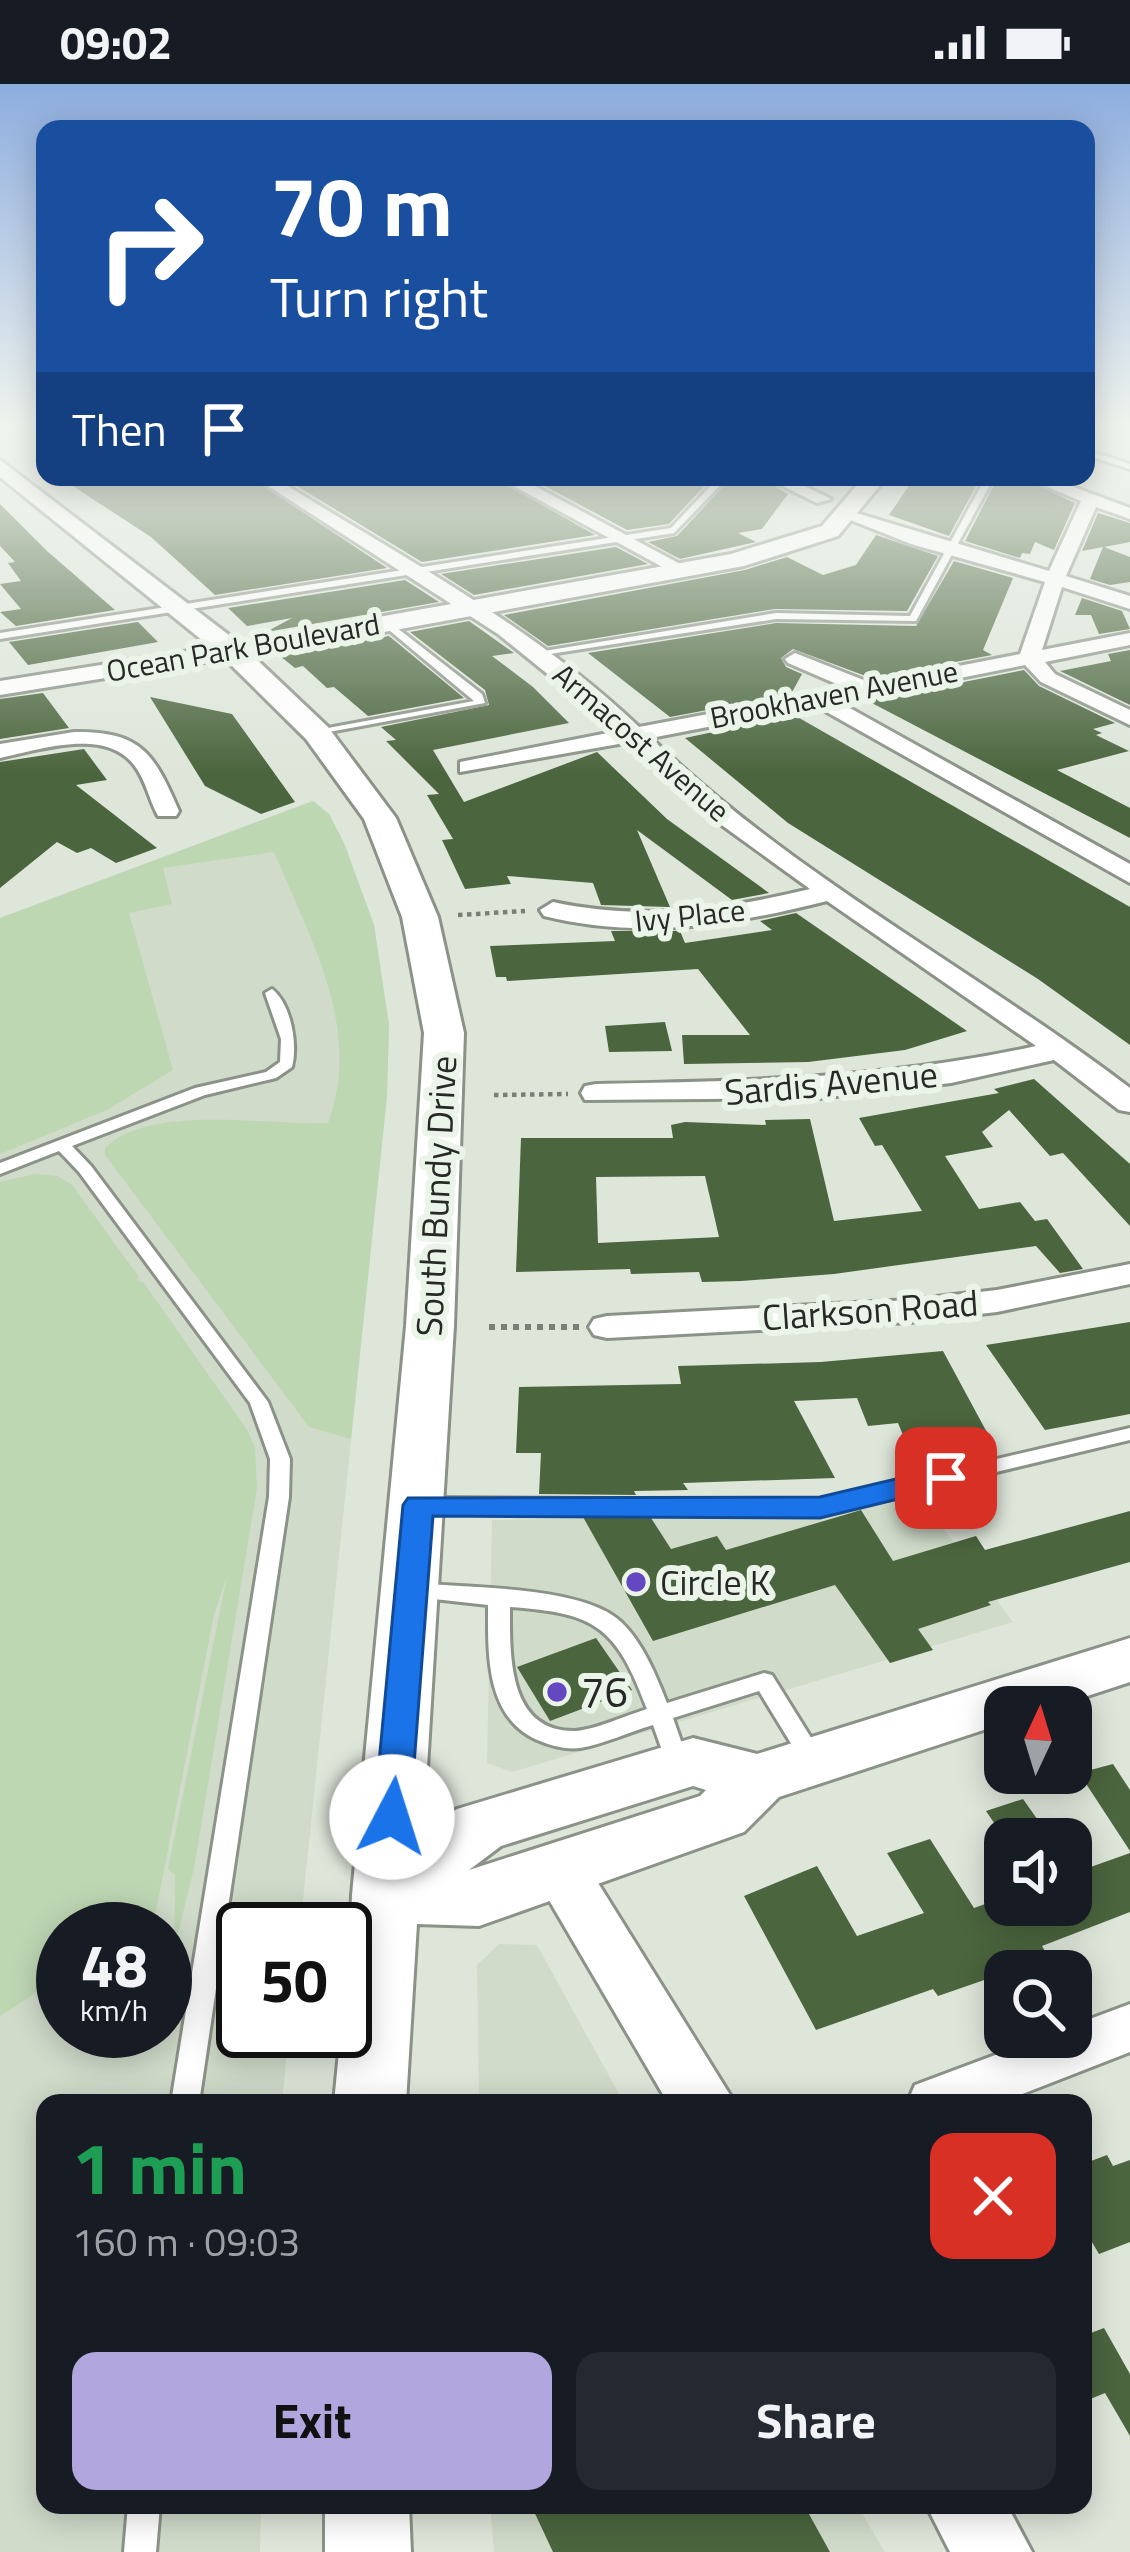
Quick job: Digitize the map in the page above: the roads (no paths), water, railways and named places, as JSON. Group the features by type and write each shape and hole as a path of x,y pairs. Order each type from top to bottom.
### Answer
{"main road":[{"name":"South Bundy Drive","path":"95,542 232,651 317,733 380,818 420,917 444,1033 418,1505 371,2094"},
{"path":"775,548 779,542"},
{"name":"Ocean Park Boulevard","path":"232,651 686,572 796,542"},
{"path":"385,1895 478,1898 722,1814 786,1770 1130,1660"},
{"path":"385,1895 480,1827 670,1740 692,1762 786,1770"},
{"path":"367,2514 368,2552"}],"street":[{"name":"Armacost Avenue","path":"364,542 537,652 700,799 828,892 1063,1049 1130,1103"},
{"path":"630,542 686,572"},
{"path":"925,542 1056,576 1130,603"},
{"path":"1072,542 1029,657 1048,678 1130,718"},
{"name":"Brookhaven Avenue","path":"468,766 1130,639"},
{"name":"Ocean Park Boulevard","path":"0,688 232,651"},
{"path":"795,659 824,667 863,687"},
{"path":"815,697 1130,875"},
{"path":"0,751 87,739 127,746 144,760 167,811"},
{"name":"Ivy Place","path":"553,910 600,922 649,923 752,910 828,892"},
{"name":"Sardis Avenue","path":"596,1093 818,1089 950,1074 1063,1049"},
{"name":"Clarkson Road","path":"607,1327 910,1311 1130,1274"},
{"path":"560,1870 698,2094"},
{"path":"957,2094 1130,2027"},
{"path":"969,2514 994,2552"}],"lane":[{"path":"0,636 596,542"},
{"path":"537,652 776,616 914,619 955,542"},
{"path":"317,733 480,703 478,696 387,623"},
{"path":"0,1168 200,1091 271,1075 287,1064 288,1039 272,994"},
{"path":"61,1144 85,1169 259,1402 280,1459 279,1497 186,2094"},
{"path":"418,1505 820,1508 1130,1434"},
{"path":"411,1591 566,1605 602,1618 626,1642 670,1740"},
{"path":"500,1598 500,1671 514,1711 530,1729 550,1739 670,1740 764,1681 786,1770"},
{"path":"140,2552 143,2514"}],"place":[{"name":"Circle K","path":"636,1582"},
{"name":"76","path":"557,1692"}]}
